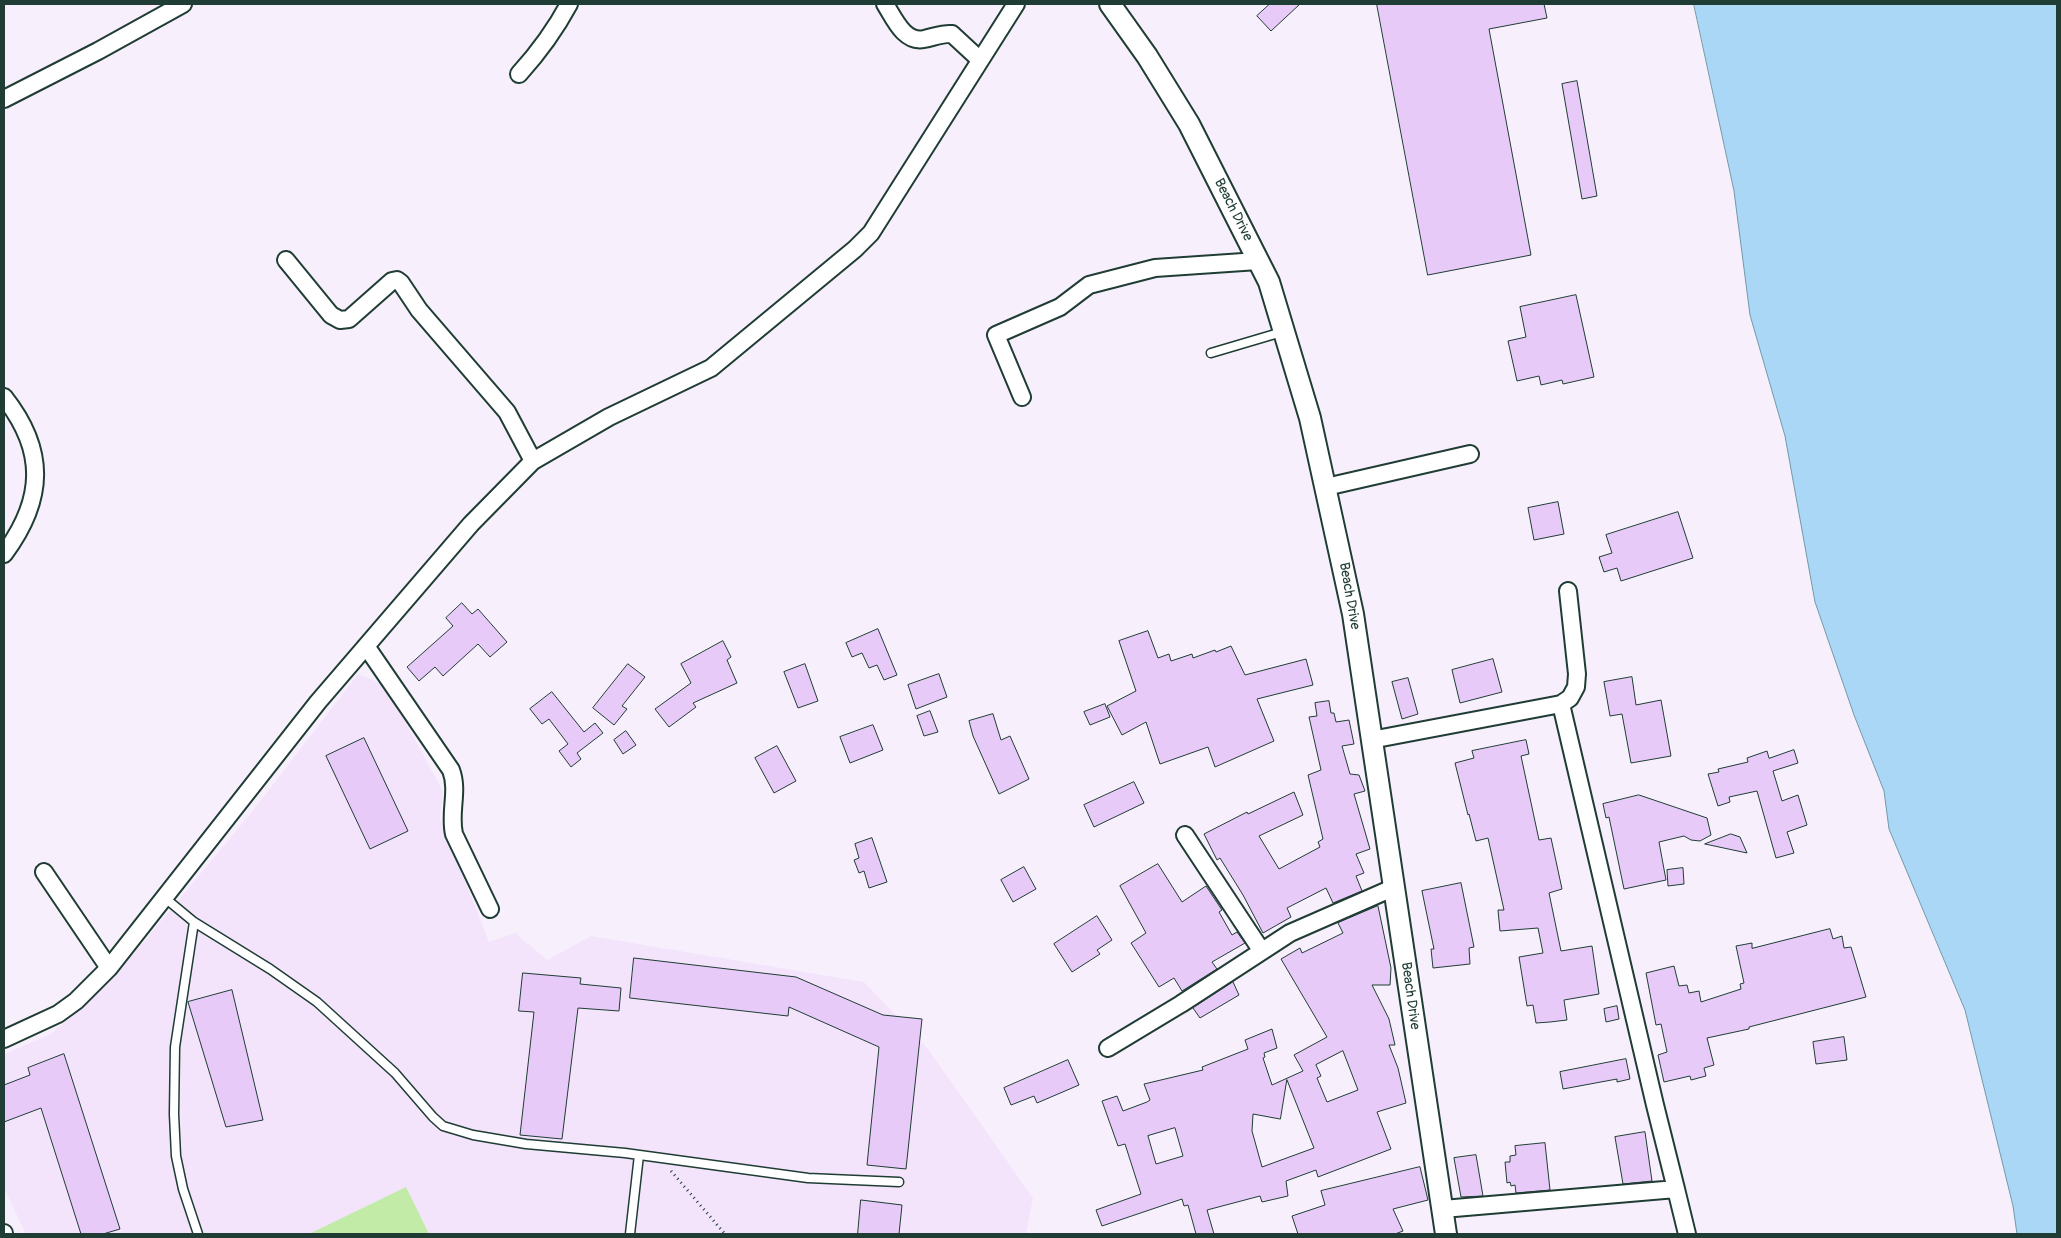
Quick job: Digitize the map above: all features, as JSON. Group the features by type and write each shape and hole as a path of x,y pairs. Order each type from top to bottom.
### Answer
{"street":[{"path":"4,99 106,47 183,4"},
{"path":"519,74 542,49 557,27 569,4"},
{"path":"885,4 904,34 922,39 947,33 952,34 979,59"},
{"path":"4,1039 58,1014 76,1001 109,968 318,702 471,524 533,462 609,418 711,368 856,249 871,233 979,59 1016,4"},
{"name":"Beach Drive","path":"1110,4 1147,56 1189,124 1269,282 1310,418 1353,614 1446,1234"},
{"path":"286,260 331,315 340,320 349,319 392,280 397,280 401,283 419,310 507,412 533,462"},
{"path":"1022,398 996,334 1060,307 1089,284 1156,268 1258,261"},
{"path":"4,396 18,415 33,450 36,469 35,489 24,519 14,540 4,554"},
{"path":"1326,486 1470,454"},
{"path":"1371,740 1561,704 1570,698 1576,687 1578,674 1568,591"},
{"path":"366,646 451,770 455,790 451,823 454,834 490,908"},
{"path":"1561,704 1650,1086 1687,1234"},
{"path":"1185,835 1261,950"},
{"path":"44,872 109,968"},
{"path":"1108,1048 1181,1004 1261,950 1290,933 1395,887"},
{"path":"1443,1210 1676,1189"}],"lane":[{"path":"1211,353 1284,331"},
{"path":"165,898 194,922 270,968 317,1002 395,1072 433,1118 443,1126 473,1135 526,1144 639,1155 808,1178 899,1182"},
{"path":"194,922 176,1047 174,1114 176,1156 183,1189 198,1234"},
{"path":"630,1234 639,1155"}],"path":[{"path":"661,1159 725,1234"}],"shaded area":[{"path":"358,674 385,685 443,791 440,818 489,942 515,933 547,960 591,936 864,982 928,1049 1033,1198 1026,1234 26,1234 4,1188 4,1054 51,1034 111,981 251,813"}],"green space":[{"path":"406,1187 429,1234 309,1234"}],"water":[{"path":"1694,4 2057,4 2057,1234 2017,1234 2013,1206 1965,1010 1889,829 1884,791 1854,715 1815,602 1785,436 1750,315 1734,191"}],"building":[{"path":"1270,4 1300,4 1271,31 1257,16"},
{"path":"1377,4 1544,4 1547,18 1489,29 1531,255 1428,275"},
{"path":"1577,81 1597,196 1582,199 1562,84"},
{"path":"1576,295 1594,377 1563,384 1562,380 1541,385 1539,376 1517,381 1508,341 1526,337 1520,307"},
{"path":"1558,502 1564,534 1534,540 1528,508"},
{"path":"1678,512 1693,558 1621,581 1617,568 1604,572 1599,557 1612,553 1606,535"},
{"path":"462,603 472,614 478,609 507,642 490,657 478,644 443,676 435,667 419,681 407,667 453,626 446,618"},
{"path":"878,629 897,675 884,680 877,665 869,668 862,653 852,657 846,643"},
{"path":"1148,631 1158,658 1169,654 1171,661 1192,654 1193,658 1231,646 1245,675 1306,659 1313,685 1257,699 1274,741 1215,767 1208,747 1160,764 1146,722 1122,735 1107,706 1136,691 1119,641"},
{"path":"723,641 731,657 727,660 737,683 693,703 696,707 669,727 655,709 691,683 681,664"},
{"path":"1493,659 1502,692 1460,703 1452,670"},
{"path":"628,664 645,677 622,706 627,709 614,725 593,708"},
{"path":"805,664 818,701 798,708 784,672"},
{"path":"939,674 947,697 916,709 908,685"},
{"path":"1632,677 1636,705 1661,700 1671,756 1631,763 1622,714 1610,716 1604,682"},
{"path":"1408,678 1418,714 1402,719 1392,682"},
{"path":"552,692 584,732 595,723 603,733 577,753 581,759 571,767 559,751 568,744 549,719 542,724 530,709"},
{"path":"1329,701 1331,713 1334,713 1336,722 1349,720 1354,744 1342,746 1350,774 1359,775 1365,791 1354,794 1370,849 1356,854 1364,873 1356,876 1362,891 1333,903 1326,888 1287,908 1291,917 1263,933 1243,895 1220,858 1217,860 1204,834 1247,812 1248,814 1294,792 1303,815 1259,836 1279,869 1320,847 1318,842 1323,839 1308,775 1321,770 1309,717 1317,716 1315,703"},
{"path":"1105,704 1110,717 1090,725 1084,712"},
{"path":"930,711 938,732 924,736 917,716"},
{"path":"993,714 1001,740 1010,736 1029,779 999,794 973,736 969,721"},
{"path":"873,725 883,750 850,763 840,737"},
{"path":"626,731 636,745 623,754 614,740"},
{"path":"364,738 408,831 370,849 326,756"},
{"path":"1526,740 1529,754 1521,756 1539,840 1551,838 1562,889 1549,893 1561,951 1592,946 1599,994 1564,1000 1567,1020 1536,1023 1533,1005 1527,1006 1519,957 1543,953 1538,928 1500,931 1498,910 1504,910 1488,838 1476,841 1455,763 1474,758 1472,751"},
{"path":"777,746 796,781 774,793 755,758"},
{"path":"1794,750 1798,763 1773,771 1782,801 1798,795 1807,825 1787,832 1794,853 1776,858 1757,791 1729,797 1730,802 1718,806 1708,774 1719,772 1718,769 1748,762 1747,758 1767,751 1769,758"},
{"path":"1134,782 1144,803 1094,827 1084,805"},
{"path":"1639,795 1707,818 1711,835 1700,841 1691,840 1684,836 1659,842 1666,880 1624,889 1609,817 1606,818 1603,804"},
{"path":"1731,834 1740,837 1747,853 1705,844"},
{"path":"872,838 887,882 869,888 864,871 859,873 854,860 859,858 855,844"},
{"path":"1158,864 1182,902 1206,886 1222,910 1219,912 1232,935 1237,932 1245,943 1212,962 1217,969 1182,991 1174,978 1159,987 1131,943 1146,933 1120,886"},
{"path":"1024,867 1036,889 1013,902 1001,880"},
{"path":"1683,868 1684,884 1668,886 1667,870"},
{"path":"1461,883 1474,947 1469,948 1470,964 1433,968 1431,949 1434,949 1422,891"},
{"path":"1378,906 1391,968 1390,985 1372,985 1389,1019 1395,1045 1389,1045 1398,1068 1406,1103 1377,1112 1391,1149 1318,1177 1316,1170 1286,1181 1288,1196 1262,1202 1260,1196 1207,1210 1214,1234 1196,1234 1188,1205 1184,1206 1182,1199 1102,1226 1096,1210 1141,1194 1125,1144 1118,1146 1102,1101 1117,1096 1123,1111 1147,1102 1150,1100 1144,1084 1203,1070 1202,1067 1248,1049 1245,1040 1272,1029 1277,1048 1264,1053 1265,1057 1263,1058 1272,1085 1303,1071 1294,1055 1327,1037 1281,959 1300,948 1302,953 1343,933 1338,923","holes":["1343,1051 1358,1090 1327,1102 1317,1078 1321,1076 1316,1065","1287,1080 1314,1148 1262,1167 1252,1131 1253,1114 1280,1119","1175,1128 1183,1156 1156,1164 1148,1136"]},
{"path":"1097,916 1112,940 1097,950 1100,954 1072,972 1054,944"},
{"path":"1830,929 1833,939 1842,936 1844,948 1851,947 1866,997 1749,1027 1749,1029 1707,1038 1714,1065 1704,1068 1706,1076 1691,1080 1690,1076 1664,1082 1658,1055 1667,1052 1661,1024 1656,1025 1646,973 1674,966 1679,986 1687,985 1689,993 1699,991 1701,1002 1741,989 1740,984 1744,983 1736,946 1752,943 1752,948"},
{"path":"634,958 796,977 883,1015 922,1019 906,1169 867,1165 879,1047 789,1007 788,1016 630,998"},
{"path":"523,973 581,978 580,984 621,988 619,1011 578,1008 562,1139 520,1135 534,1012 519,1011"},
{"path":"1233,982 1239,995 1200,1018 1193,1008"},
{"path":"232,990 263,1120 226,1127 188,1002"},
{"path":"1617,1006 1619,1019 1606,1022 1604,1009"},
{"path":"1844,1037 1847,1060 1816,1064 1813,1042"},
{"path":"64,1054 120,1229 103,1234 81,1234 41,1108 4,1122 4,1085 30,1075 28,1068"},
{"path":"1626,1059 1630,1079 1617,1082 1617,1079 1563,1089 1560,1072"},
{"path":"1068,1060 1079,1085 1037,1103 1034,1096 1011,1105 1004,1088"},
{"path":"1645,1132 1652,1181 1623,1184 1615,1137"},
{"path":"1545,1143 1550,1190 1516,1193 1515,1185 1511,1186 1510,1182 1507,1183 1505,1162 1510,1162 1510,1156 1516,1155 1515,1146"},
{"path":"1476,1155 1483,1196 1461,1197 1454,1158"},
{"path":"1420,1167 1428,1200 1393,1209 1403,1231 1395,1234 1298,1234 1292,1216 1325,1205 1321,1191"},
{"path":"861,1200 902,1205 899,1234 858,1234"}]}
